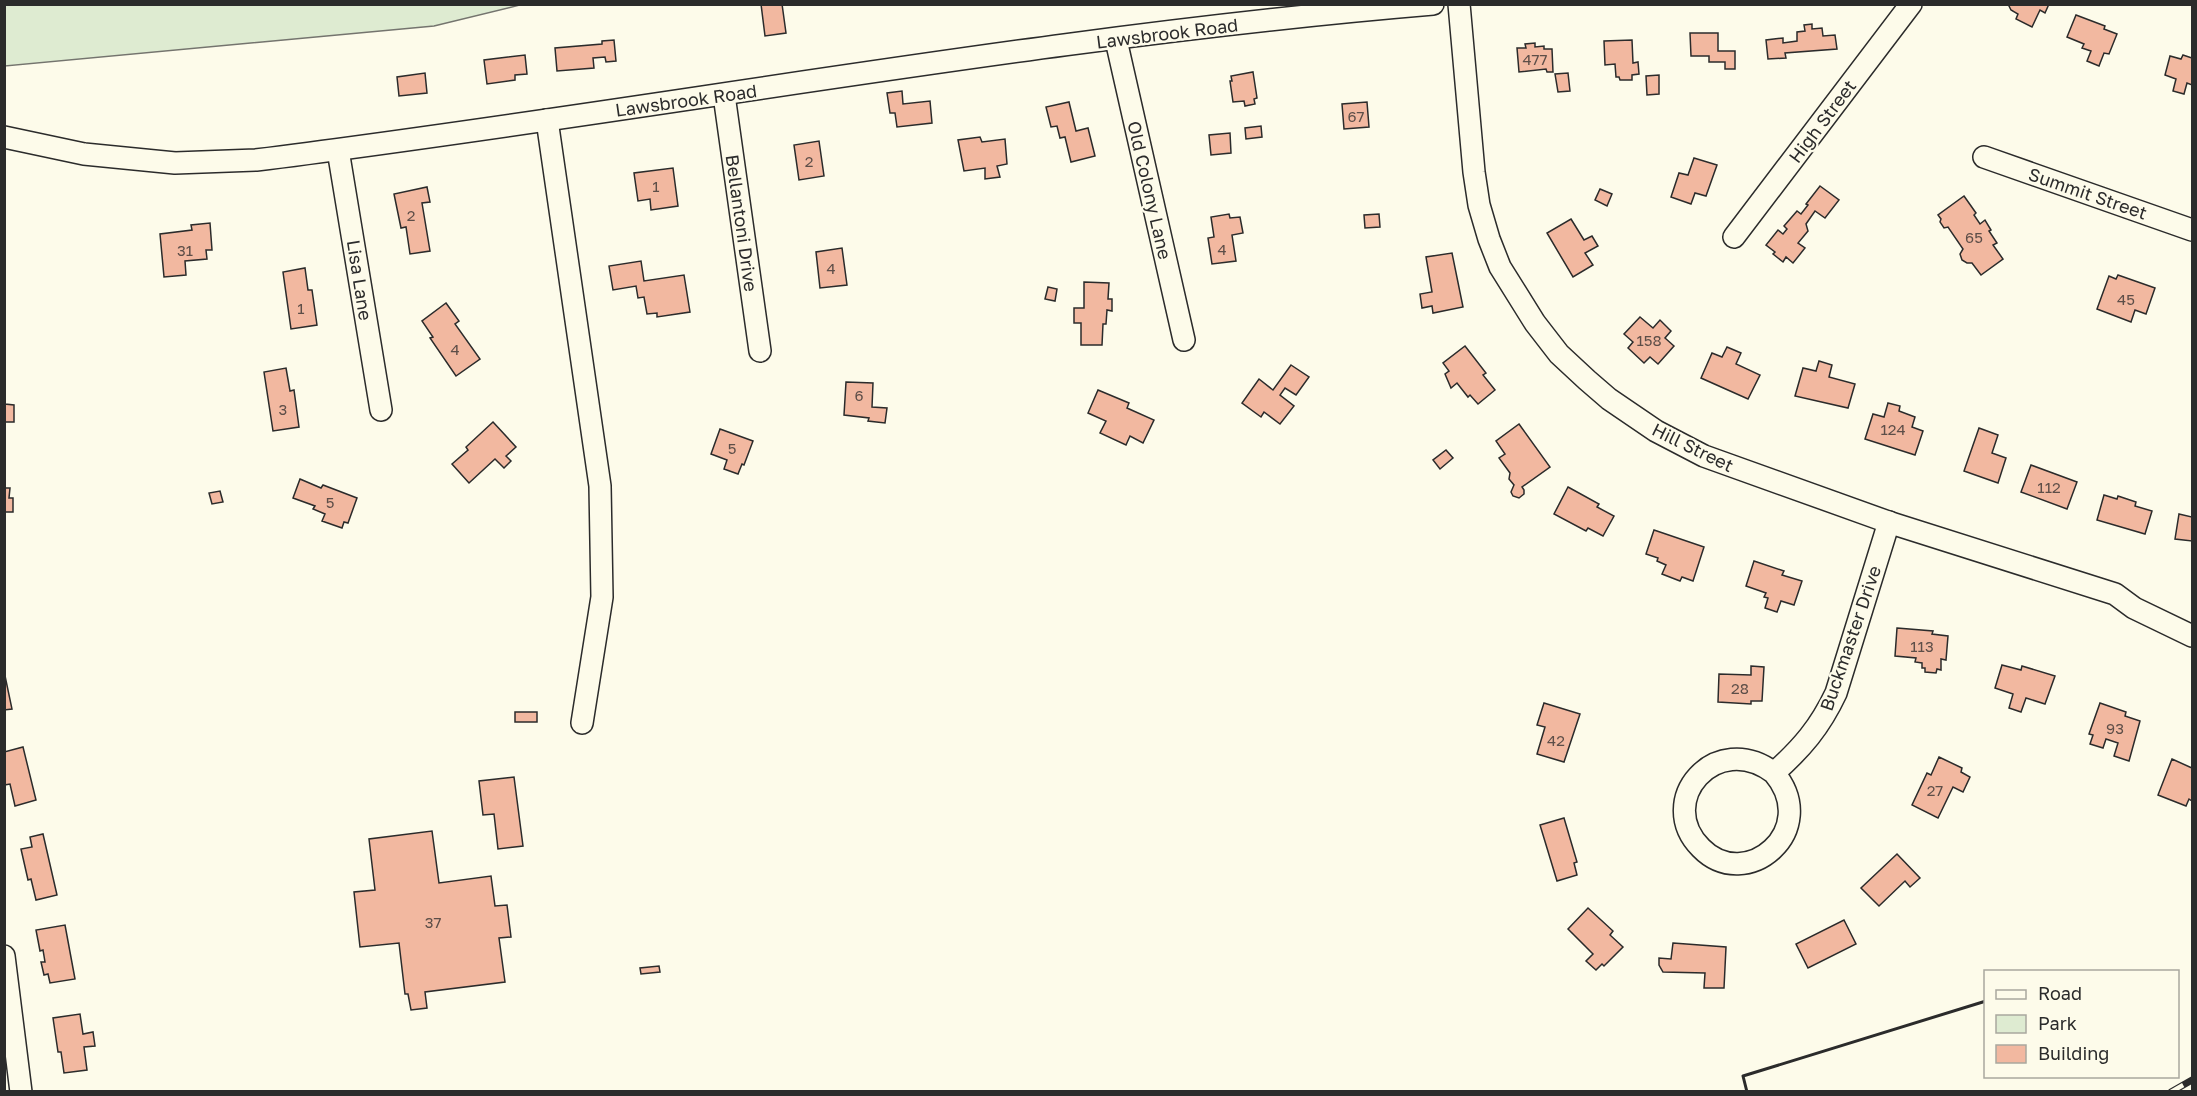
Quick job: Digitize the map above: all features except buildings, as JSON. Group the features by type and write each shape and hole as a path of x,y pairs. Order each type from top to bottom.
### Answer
{"street":[{"name":"Lawsbrook Road","path":"4,137 84,154 175,163 256,160 724,95 990,55 1302,16 1433,4"},
{"name":"Hill Street","path":"1459,4 1469,125 1479,205 1500,267 1535,323 1559,354 1610,399 1680,445 1735,469 1889,522 2115,594 2133,608 2193,636"},
{"name":"High Street","path":"1734,237 1911,4"},
{"name":"Old Colony Lane","path":"1116,40 1184,340"},
{"name":"Bellantoni Drive","path":"724,95 760,351"},
{"path":"547,120 600,486 602,597 582,723"},
{"name":"Lisa Lane","path":"338,150 381,410"},
{"name":"Summit Street","path":"1984,157 2193,230"},
{"name":"Buckmaster Drive","path":"1774,773 1811,737 1836,693 1889,522"},
{"path":"1730,759 1754,761 1774,773 1782,782 1790,804 1788,827 1776,846 1767,854 1746,863 1723,861 1703,850 1689,831 1685,808 1687,796 1699,775 1719,762 1730,759"},
{"path":"4,956 21,1092"}],"green space":[{"path":"5,4 520,5 434,26 5,66"}],"railway":[{"path":"2171,1092 2192,1080"}],"wall":[{"path":"1747,1092 1743,1076 1984,1002"}]}
